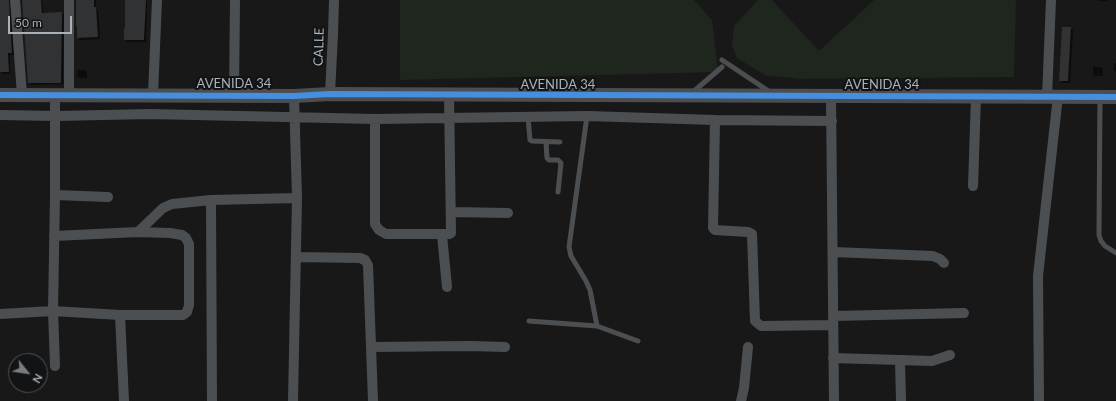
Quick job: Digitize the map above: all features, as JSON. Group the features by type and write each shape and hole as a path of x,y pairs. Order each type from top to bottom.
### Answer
{"street":[{"path":"14,0 22,95"},
{"path":"55,366 53,311 56,116 62,95 69,0"},
{"path":"153,95 157,0"},
{"path":"234,95 235,0"},
{"name":"CALLE","path":"330,94 334,0"},
{"path":"1039,401 1038,276 1052,97 1051,0"},
{"name":"AVENIDA 34","path":"0,95 294,96 330,94 1116,97"},
{"path":"375,119 376,227 386,234 449,234 451,233 451,212 449,95"},
{"path":"293,401 297,198 294,96"},
{"path":"831,96 834,252 834,401"},
{"path":"973,186 976,97"},
{"path":"0,115 56,116 150,114 375,119 587,116 715,120 832,121"},
{"path":"715,120 713,228 715,230 742,231 752,234 755,321 757,324 761,326 964,313"},
{"path":"55,195 108,197"},
{"path":"138,232 163,208 172,204 211,200 297,198"},
{"path":"211,200 212,401"},
{"path":"451,212 508,214"},
{"path":"0,314 53,311 183,315 187,312 189,306 189,244 186,238 182,235 138,232 54,236"},
{"path":"442,235 447,287"},
{"path":"834,252 934,256 944,263"},
{"path":"296,257 360,258 365,260 368,265 373,401"},
{"path":"120,314 124,401"},
{"path":"371,347 505,347"},
{"path":"741,401 744,388 748,347"},
{"path":"833,358 932,361 950,355"},
{"path":"900,360 901,401"}],"lane":[{"path":"722,60 776,96"},
{"path":"688,96 722,67"},
{"path":"1100,97 1099,235 1105,246 1116,253"},
{"path":"587,116 569,247 571,256 590,290 596,326"},
{"path":"528,117 530,140 532,142 560,142"},
{"path":"546,142 546,158 549,160 558,160 561,163 558,192"},
{"path":"529,321 596,326 638,341"}],"shaded area":[{"path":"400,0 694,0 712,20 718,72 400,80"},
{"path":"758,0 772,0 819,51 874,0 1016,0 1014,77 801,79 765,75 737,58 732,46 734,26"}],"building":[{"path":"0,0 9,0 12,53 8,53 9,72 0,72"},
{"path":"22,0 41,0 42,13 62,12 61,83 28,83"},
{"path":"76,0 94,0 94,7 96,7 98,37 77,38"},
{"path":"125,0 146,0 144,40 124,40"},
{"path":"1062,27 1071,27 1068,81 1059,81"}],"cycle path":[{"path":"0,95 294,96 330,94 1116,97"}]}
